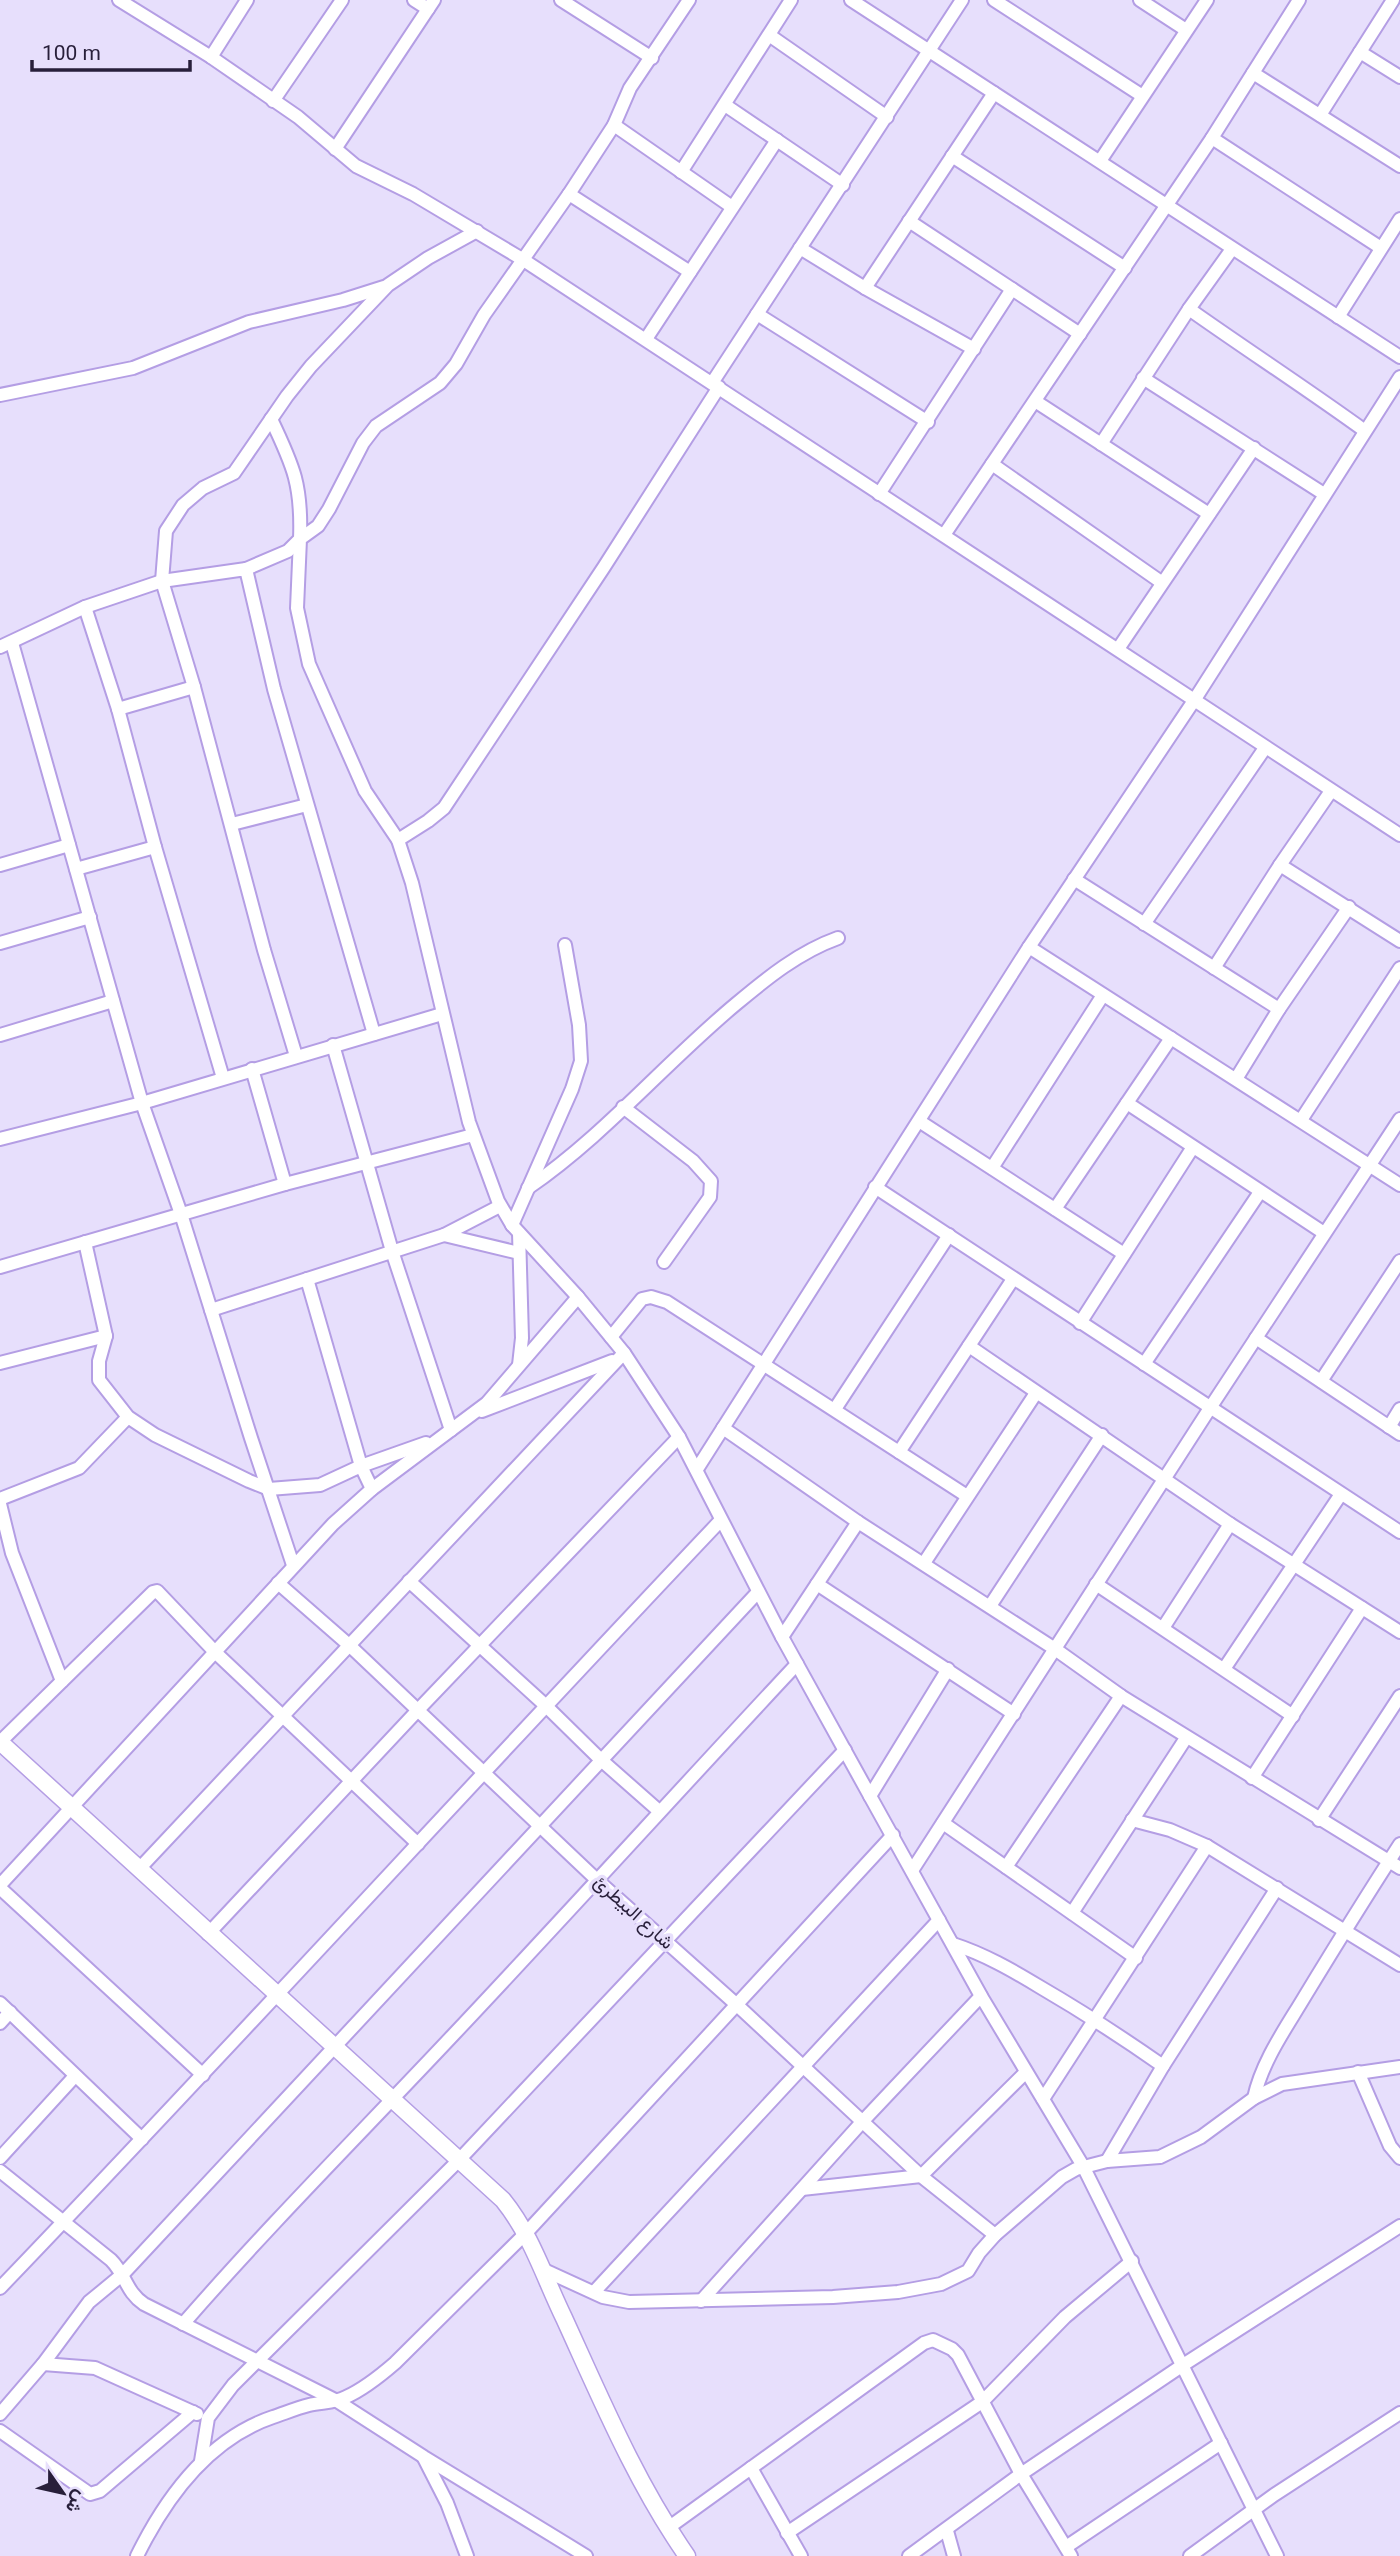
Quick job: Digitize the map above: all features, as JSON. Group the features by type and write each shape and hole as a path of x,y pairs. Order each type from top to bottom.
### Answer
{"main road":[{"path":"0,1742 208,1934 496,2192 526,2233 629,2458 687,2556"}],"street":[{"path":"120,0 211,57 298,117 335,149 374,176 413,194 522,259 1400,835"},
{"path":"211,57 247,0"},
{"path":"273,101 342,0"},
{"path":"335,149 431,5 414,0"},
{"path":"561,0 652,58"},
{"path":"293,1565 181,1214 142,1103 69,845 6,645 85,607 162,582 246,569 288,551 318,526 362,443 376,426 430,391 456,363 484,315 614,125 630,88 689,0"},
{"path":"681,172 791,0"},
{"path":"851,0 866,4 993,93 1400,357"},
{"path":"398,840 443,808 597,578 757,314 962,0"},
{"path":"994,0 1141,95"},
{"path":"1140,0 1186,30"},
{"path":"1100,161 1141,95 1207,0"},
{"path":"944,535 1212,138 1296,4 1281,0"},
{"path":"1320,115 1393,0"},
{"path":"769,35 887,117"},
{"path":"1360,52 1400,78"},
{"path":"1253,73 1400,166"},
{"path":"865,288 993,93"},
{"path":"725,105 843,185"},
{"path":"614,125 732,207"},
{"path":"1212,138 1381,248"},
{"path":"646,339 778,139"},
{"path":"952,156 1125,268"},
{"path":"569,194 690,272"},
{"path":"1338,317 1400,219"},
{"path":"909,221 1080,334"},
{"path":"296,1056 264,950 194,687 162,582 166,531 175,514 203,488 234,473 311,366 388,285 428,258 477,231"},
{"path":"800,248 974,349"},
{"path":"1101,444 1231,249"},
{"path":"0,395 133,368 249,322 343,300 388,285"},
{"path":"879,494 1012,289"},
{"path":"1189,309 1365,431"},
{"path":"757,314 928,422"},
{"path":"1143,378 1324,494"},
{"path":"697,1469 1029,947 1195,699 1324,494 1398,385"},
{"path":"1035,401 1209,514"},
{"path":"271,419 292,464 301,506 297,608 309,664 365,791 398,840 412,883 473,1135 500,1206 515,1228 611,1337 620,1356 679,1437 758,1592 870,1796 981,1996 1083,2166 1277,2556"},
{"path":"1118,649 1254,448"},
{"path":"992,464 1161,582"},
{"path":"246,569 274,689 374,1034"},
{"path":"85,607 118,709 155,848 223,1077"},
{"path":"118,709 194,687"},
{"path":"1144,924 1265,748"},
{"path":"1214,968 1331,791"},
{"path":"232,824 307,805"},
{"path":"0,865 69,845"},
{"path":"76,869 155,848"},
{"path":"1280,865 1400,941"},
{"path":"1074,879 1279,1010"},
{"path":"1236,1079 1349,907"},
{"path":"0,943 90,917"},
{"path":"528,1188 553,1170 710,1026 761,984 794,959 838,938"},
{"path":"518,1368 522,1338 519,1253 515,1228 528,1188 572,1089 581,1060 579,1025 565,945"},
{"path":"1029,947 1400,1185"},
{"path":"1301,1120 1400,968"},
{"path":"992,1167 1103,995"},
{"path":"0,1035 113,1001"},
{"path":"0,1139 142,1103 442,1014"},
{"path":"1055,1209 1171,1038"},
{"path":"332,1045 392,1251 451,1430"},
{"path":"252,1069 285,1184"},
{"path":"1127,1103 1324,1233"},
{"path":"623,1107 693,1161 710,1181 710,1197 664,1262"},
{"path":"912,1870 1400,1119"},
{"path":"919,1121 1124,1254"},
{"path":"0,1267 367,1161 473,1135"},
{"path":"1080,1323 1193,1147"},
{"path":"876,1187 1400,1532"},
{"path":"1144,1364 1260,1192"},
{"path":"211,1310 444,1235 500,1206"},
{"path":"444,1235 519,1253"},
{"path":"835,1409 948,1235"},
{"path":"85,1242 106,1336 99,1361 99,1380 128,1417 155,1435 249,1482 270,1489 313,1487 361,1466 439,1438"},
{"path":"1321,1381 1400,1261"},
{"path":"307,1279 361,1466 372,1489"},
{"path":"899,1452 1013,1279"},
{"path":"203,2075 0,1887 71,1806 333,1524 372,1489 471,1416 495,1394 578,1297"},
{"path":"611,1337 638,1301 651,1297 677,1308 967,1496"},
{"path":"0,1363 106,1336"},
{"path":"1256,1338 1394,1430 1400,1409"},
{"path":"969,1346 1230,1524 1400,1632"},
{"path":"471,1416 620,1356"},
{"path":"139,1869 620,1356"},
{"path":"925,1563 1036,1393"},
{"path":"0,1499 79,1468 128,1417"},
{"path":"723,1428 858,1522 1055,1649 1121,1696 1395,1865"},
{"path":"990,1606 1102,1435"},
{"path":"208,1934 679,1437"},
{"path":"1224,1669 1341,1494"},
{"path":"0,1504 6,1555 62,1681"},
{"path":"0,2288 203,2075 545,1705 722,1520"},
{"path":"782,1637 858,1522"},
{"path":"1163,1628 1230,1524"},
{"path":"409,1581 659,1811"},
{"name":"شارع البيطرئ","path":"278,1583 349,1645 598,1881 737,2005 921,2176 995,2235"},
{"path":"817,1584 1014,1713"},
{"path":"1096,1584 1293,1716"},
{"path":"0,1742 155,1591 165,1597 216,1653 418,1844"},
{"path":"0,2414 44,2364 89,2302 123,2274 758,1592"},
{"path":"1252,1778 1362,1608"},
{"path":"183,2324 251,2246 598,1881 659,1811 797,1664"},
{"path":"870,1796 948,1669"},
{"path":"1006,1867 1121,1696"},
{"path":"1319,1820 1400,1696"},
{"path":"1072,1913 1186,1738"},
{"path":"201,2461 208,2418 233,2385 458,2160 845,1750"},
{"path":"1132,1820 1170,1830 1207,1846 1400,1965"},
{"path":"943,1823 1136,1958"},
{"path":"136,2556 158,2517 201,2461 234,2436 255,2424 310,2405 337,2401 363,2388 395,2363 526,2233 893,1835"},
{"path":"1254,2098 1275,2046 1345,1930 1395,1865 1400,1844"},
{"path":"1043,2099 1097,2020 1207,1846"},
{"path":"1107,2161 1163,2066 1277,1888"},
{"path":"594,2292 939,1920"},
{"path":"953,1944 1002,1964 1097,2020 1163,2066"},
{"path":"701,2301 862,2122 981,1996"},
{"path":"0,2023 5,2008 142,2139"},
{"path":"544,2270 611,2299 629,2302 872,2294 934,2286 968,2271 995,2235 1062,2177 1083,2166 1107,2161 1155,2158 1167,2154 1201,2137 1254,2098 1282,2084 1400,2067"},
{"path":"802,2189 921,2176 1026,2072"},
{"path":"1358,2072 1390,2146 1400,2158"},
{"path":"0,2158 75,2076"},
{"path":"0,2172 93,2245 123,2274 136,2299 337,2401 424,2458 586,2556"},
{"path":"909,2556 947,2531 1021,2474 1183,2365 1400,2226"},
{"path":"788,2533 982,2402 1065,2317 1132,2261"},
{"path":"668,2528 929,2341 938,2341 958,2355 1021,2474 1068,2552 1221,2443"},
{"path":"44,2364 95,2368 208,2418"},
{"path":"0,2431 90,2494 100,2491 193,2412"},
{"path":"1190,2556 1320,2464 1400,2413"},
{"path":"424,2458 447,2503 467,2556"},
{"path":"751,2468 801,2556"},
{"path":"947,2531 954,2556"}]}
